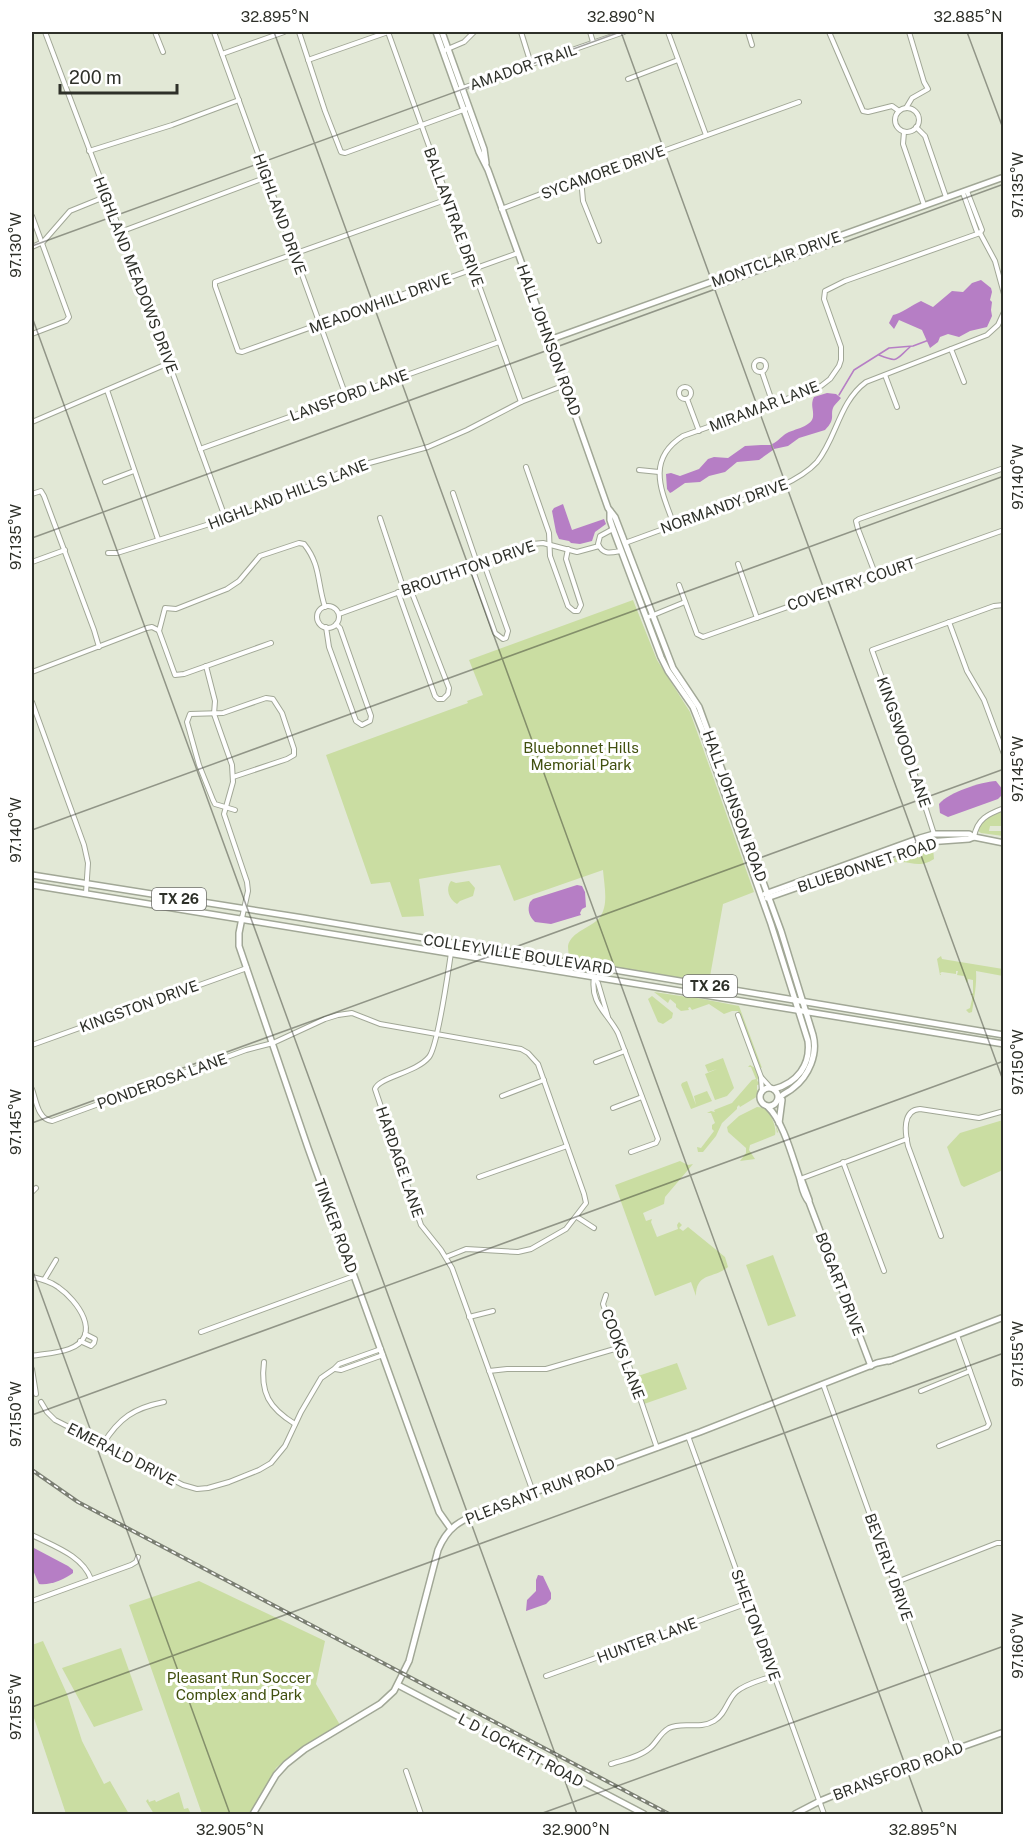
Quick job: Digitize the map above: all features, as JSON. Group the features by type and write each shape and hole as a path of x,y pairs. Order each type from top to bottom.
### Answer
{"main road":[{"name":"HALL JOHNSON ROAD","path":"436,32 446,50"},
{"name":"HALL JOHNSON ROAD","path":"442,32 467,109 484,149 488,170 501,209 610,511 613,529 661,657 693,707 771,924 811,1055"},
{"name":"MONTCLAIR DRIVE","path":"549,340 1004,177"},
{"name":"HALL JOHNSON ROAD","path":"610,511 615,517 673,668 694,696 699,707 784,940 814,1040 811,1055"},
{"name":"BLUEBONNET ROAD","path":"761,898 934,837 969,839 974,837 1004,843"},
{"name":"COLLEYVILLE BOULEVARD","path":"32,875 1004,1035"},
{"name":"COLLEYVILLE BOULEVARD","path":"32,885 1004,1044"},
{"name":"TINKER ROAD","path":"242,918 239,946 308,1148 439,1512 451,1529"},
{"path":"771,924 784,940"},
{"path":"361,928 361,938"},
{"path":"594,976 595,967"},
{"path":"779,1123 780,1104 783,1097 810,1067 811,1055"},
{"path":"791,1090 768,1107 760,1100 762,1092 766,1089 798,1079"},
{"path":"772,1089 778,1093 777,1102"},
{"name":"BOGART DRIVE","path":"777,1102 779,1123"},
{"name":"BOGART DRIVE","path":"768,1107 779,1123 803,1182 871,1366"},
{"name":"PLEASANT RUN ROAD","path":"253,1815 276,1775 286,1764 307,1748 380,1704 398,1685 409,1662 438,1550 451,1529 463,1520 881,1361 891,1360 1004,1317"},
{"name":"L D LOCKETT ROAD","path":"398,1685 644,1815"},
{"name":"BRANSFORD ROAD","path":"795,1815 820,1801 883,1775 1004,1732"}],"street":[{"name":"HIGHLAND MEADOWS DRIVE","path":"45,32 226,520"},
{"path":"155,32 163,52"},
{"name":"HIGHLAND DRIVE","path":"214,32 345,396"},
{"path":"222,54 284,32"},
{"path":"299,32 341,152 345,153 467,109"},
{"path":"308,60 388,32"},
{"name":"BALLANTRAE DRIVE","path":"388,32 521,402"},
{"path":"446,50 464,42 474,32"},
{"path":"521,32 531,64"},
{"path":"590,32 594,42"},
{"name":"AMADOR TRAIL","path":"460,89 624,32"},
{"path":"668,32 706,135"},
{"path":"747,32 752,45"},
{"path":"829,32 863,111 868,112 888,106 895,107 899,111"},
{"path":"906,108 916,113 919,120 916,128 911,132 904,132 897,128 896,116 899,111 906,108 912,98 928,89 909,32"},
{"path":"628,79 678,60"},
{"path":"89,151 172,125 239,100"},
{"name":"SYCAMORE DRIVE","path":"501,209 572,180 605,172 799,102"},
{"path":"916,128 925,136 946,198"},
{"path":"904,132 903,144 924,205"},
{"path":"120,232 267,177"},
{"path":"581,178 583,201 599,241"},
{"path":"965,192 979,232 995,261 1004,294"},
{"path":"32,247 41,243 66,214 107,196"},
{"path":"294,253 448,199"},
{"path":"32,216 69,317 66,321 32,334"},
{"name":"MIRAMAR LANE","path":"658,472 663,457 671,445 682,436 821,386 830,379 839,366 841,347 824,299 827,290 979,232"},
{"name":"MEADOWHILL DRIVE","path":"294,253 215,282 214,286 238,351 242,352 320,325 518,253"},
{"name":"NORMANDY DRIVE","path":"625,543 798,478 815,464 825,451 849,398 856,390 866,382 987,335 1002,320 1004,312"},
{"name":"LANSFORD LANE","path":"200,449 499,342"},
{"path":"951,349 964,382"},
{"path":"32,422 169,363"},
{"path":"762,372 773,404"},
{"path":"885,375 897,407"},
{"name":"HIGHLAND HILLS LANE","path":"108,553 117,553 226,520 351,468 428,447 521,402 565,386"},
{"path":"106,390 158,539"},
{"path":"687,399 699,431"},
{"path":"526,467 549,533 550,556 568,606 578,611 581,605 566,559 568,549"},
{"path":"876,576 856,521 1004,468"},
{"path":"639,470 658,472 661,489 674,525"},
{"path":"105,482 134,471"},
{"path":"32,494 43,493 99,647"},
{"path":"453,494 477,563"},
{"path":"380,519 404,590"},
{"path":"599,546 600,536 613,529"},
{"name":"COVENTRY COURT","path":"685,602 698,636 702,637 1004,530"},
{"path":"271,643 184,674 174,675 159,631 165,608 176,609 227,589 239,581 260,556 299,543 304,544 316,563 319,588 325,607"},
{"name":"BROUTHTON DRIVE","path":"339,614 532,544 543,543 582,552 599,546 607,553 621,551"},
{"path":"32,562 65,550"},
{"path":"471,565 495,633 503,639 506,638 508,631 483,561"},
{"path":"738,564 757,618"},
{"path":"646,618 685,602 679,585"},
{"path":"398,592 435,696 443,699 448,694 449,688 410,588"},
{"path":"1004,605 994,606 949,622 967,671 984,700 1004,754"},
{"path":"325,607 334,608 339,614 336,624 332,627 321,625 317,618 320,610 325,607"},
{"name":"KINGSWOOD LANE","path":"934,837 899,725 872,650 949,622"},
{"path":"326,627 328,646 356,721 365,725 370,721 371,716 340,628 336,624"},
{"path":"32,672 147,628 156,628 159,631"},
{"path":"206,666 215,702 214,714 232,765 233,782 224,814 247,882 248,891 242,918"},
{"path":"233,777 294,755 282,713 273,699 266,698 214,714 190,714 187,722 199,765 215,804 235,810"},
{"path":"32,702 84,845 88,863 86,893"},
{"path":"974,837 977,826 984,817 1004,808"},
{"name":"HARDAGE LANE","path":"451,952 432,1053 421,1066 379,1083 375,1089 421,1226 446,1257 533,1492"},
{"name":"KINGSTON DRIVE","path":"32,1045 247,968"},
{"path":"594,976 658,1139 656,1143 631,1152"},
{"path":"594,976 592,985 601,1012 609,1018"},
{"path":"598,1001 604,998"},
{"name":"PONDEROSA LANE","path":"32,1089 41,1117 52,1121 246,1050 273,1043 325,1019 345,1013 357,1014 380,1024 521,1049 534,1058 544,1080 586,1201 577,1217"},
{"path":"738,1015 761,1077 762,1092"},
{"path":"596,1062 625,1051"},
{"path":"761,1077 772,1089"},
{"path":"502,1096 544,1080"},
{"path":"614,1108 642,1097"},
{"path":"941,1236 910,1155 907,1139 908,1117 911,1111 916,1109 979,1118 1004,1112"},
{"path":"800,1179 907,1139"},
{"path":"479,1177 567,1146"},
{"path":"843,1162 884,1271"},
{"path":"32,1192 36,1188"},
{"path":"446,1257 466,1249 518,1252 531,1249 560,1233 577,1217 594,1228"},
{"path":"44,1280 56,1260"},
{"path":"201,1332 354,1276"},
{"path":"32,1277 56,1286 72,1299 83,1314 86,1326 85,1334 80,1341 69,1349 32,1356"},
{"name":"COOKS LANE","path":"606,1295 603,1304 618,1348 624,1351 657,1448"},
{"path":"469,1317 493,1311"},
{"path":"80,1341 91,1346 94,1343 93,1337 85,1334"},
{"path":"939,1446 988,1426 988,1420 957,1335"},
{"path":"489,1371 546,1369 618,1348"},
{"name":"EMERALD DRIVE","path":"41,1402 55,1420 183,1485 197,1489 208,1488 260,1470 271,1463 285,1446 321,1378 334,1369 341,1370 382,1352"},
{"path":"264,1362 263,1384 272,1406 280,1415 295,1424"},
{"path":"32,1369 36,1394"},
{"path":"921,1391 970,1371"},
{"name":"BEVERLY DRIVE","path":"823,1384 954,1749"},
{"path":"102,1444 113,1427 128,1415 164,1402"},
{"name":"SHELTON DRIVE","path":"688,1436 824,1815"},
{"path":"32,1535 79,1561 87,1568 91,1579"},
{"path":"894,1583 997,1543 1004,1543"},
{"path":"32,1601 131,1565 138,1557"},
{"name":"HUNTER LANE","path":"546,1676 748,1603"},
{"path":"611,1764 646,1751 669,1728 695,1727 715,1720 738,1690 775,1675"},
{"path":"406,1771 421,1815"},
{"path":"258,1806 261,1815"}],"green space":[{"name":"Bluebonnet Hills Memorial Park","path":"633,600 657,660 690,712 754,892 723,904 709,982 569,960 570,941 577,933 596,921 603,912 605,894 603,870 514,901 500,865 419,879 424,916 402,917 390,882 371,884 326,755 468,703 467,701 483,695 469,660"},
{"path":"1003,811 1003,826 990,826 989,831 1003,831 1003,836 978,831 984,820"},
{"path":"933,848 934,859 929,862 921,864 896,862 885,866 883,864 884,862"},
{"path":"451,881 456,883 469,881 475,888 473,896 457,904 449,894 448,887"},
{"path":"941,956 942,959 1003,969 1003,976 976,971 972,1012 969,1013 966,1010 970,1008 973,980 968,979 967,983 964,976 957,975 958,971 956,974 942,972 940,975 937,959"},
{"path":"654,992 739,1006 762,1068 738,1011 724,1014 709,1004 681,1011 670,999 668,1003"},
{"path":"652,996 673,1013 672,1018 663,1024 658,1022 648,999"},
{"path":"723,1058 734,1088 727,1096 715,1100 705,1074 717,1069 708,1072 705,1065"},
{"path":"750,1065 755,1068 759,1077 757,1080 761,1084 757,1085 757,1091 761,1085 758,1096 740,1107 739,1105 722,1123 716,1136 703,1152 698,1152 697,1147 701,1148 714,1131 712,1125 715,1123 711,1113 707,1113 715,1112 714,1110 732,1103 752,1080 756,1079 751,1067 748,1067"},
{"path":"687,1081 696,1105 694,1096 707,1091 712,1101 691,1109 681,1085"},
{"path":"757,1107 767,1108 772,1113 778,1132 770,1114 775,1135 750,1145 749,1150 755,1159 740,1161 746,1153 746,1148 728,1132 727,1127 739,1116"},
{"path":"1003,1120 1003,1170 964,1187 961,1185 947,1147 960,1133"},
{"path":"680,1161 688,1165 693,1164 665,1197 664,1204 643,1213 646,1221 652,1219 657,1237 678,1229 679,1222 682,1225 679,1228 683,1231 688,1227 725,1257 728,1267 702,1279 696,1296 691,1282 655,1296 615,1185"},
{"path":"773,1255 796,1316 768,1326 746,1265"},
{"path":"677,1363 687,1389 644,1404 635,1377"},
{"name":"Pleasant Run Soccer Complex and Park","path":"199,1581 325,1641 316,1684 340,1725 294,1753 276,1768 250,1814 202,1814 129,1605"},
{"path":"43,1641 67,1694 82,1741 104,1784 110,1781 129,1814 66,1814 32,1712 32,1645"},
{"path":"121,1648 143,1710 94,1727 62,1668"},
{"path":"179,1792 184,1809 188,1808 191,1814 154,1814 146,1801 148,1799 149,1802 155,1800 156,1802"}],"shaded area":[{"path":"981,280 991,288 992,292 990,300 992,316 987,327 970,331 959,337 948,334 940,337 938,342 930,348 922,330 899,320 894,329 889,323 893,315 921,301 933,307 952,291 963,292 972,283"},
{"path":"827,393 836,394 841,398 834,406 832,420 825,430 799,438 788,446 774,449 772,444 787,433 809,424 813,417 814,397"},
{"path":"771,445 773,450 759,460 737,462 725,472 709,476 700,482 685,483 670,493 667,489 666,474 680,476 699,469 708,459 728,458 745,446"},
{"path":"563,504 572,530 604,519 606,524 595,532 592,541 580,544 559,539 552,511"},
{"path":"996,781 1003,790 1003,794 998,799 948,817 940,813 939,804 950,795 982,783"},
{"path":"577,885 582,886 585,892 586,907 582,909 581,915 551,924 533,920 529,908 533,899"},
{"path":"32,1547 68,1566 73,1573 57,1582 39,1584 32,1568"},
{"path":"538,1575 543,1576 551,1593 551,1599 546,1604 526,1611 527,1600 536,1591"}],"waterway":[{"path":"839,395 854,370 889,348 913,346 929,340"},
{"path":"879,355 896,359 910,347"}],"railway":[{"path":"32,1470 78,1502 669,1814"}]}
